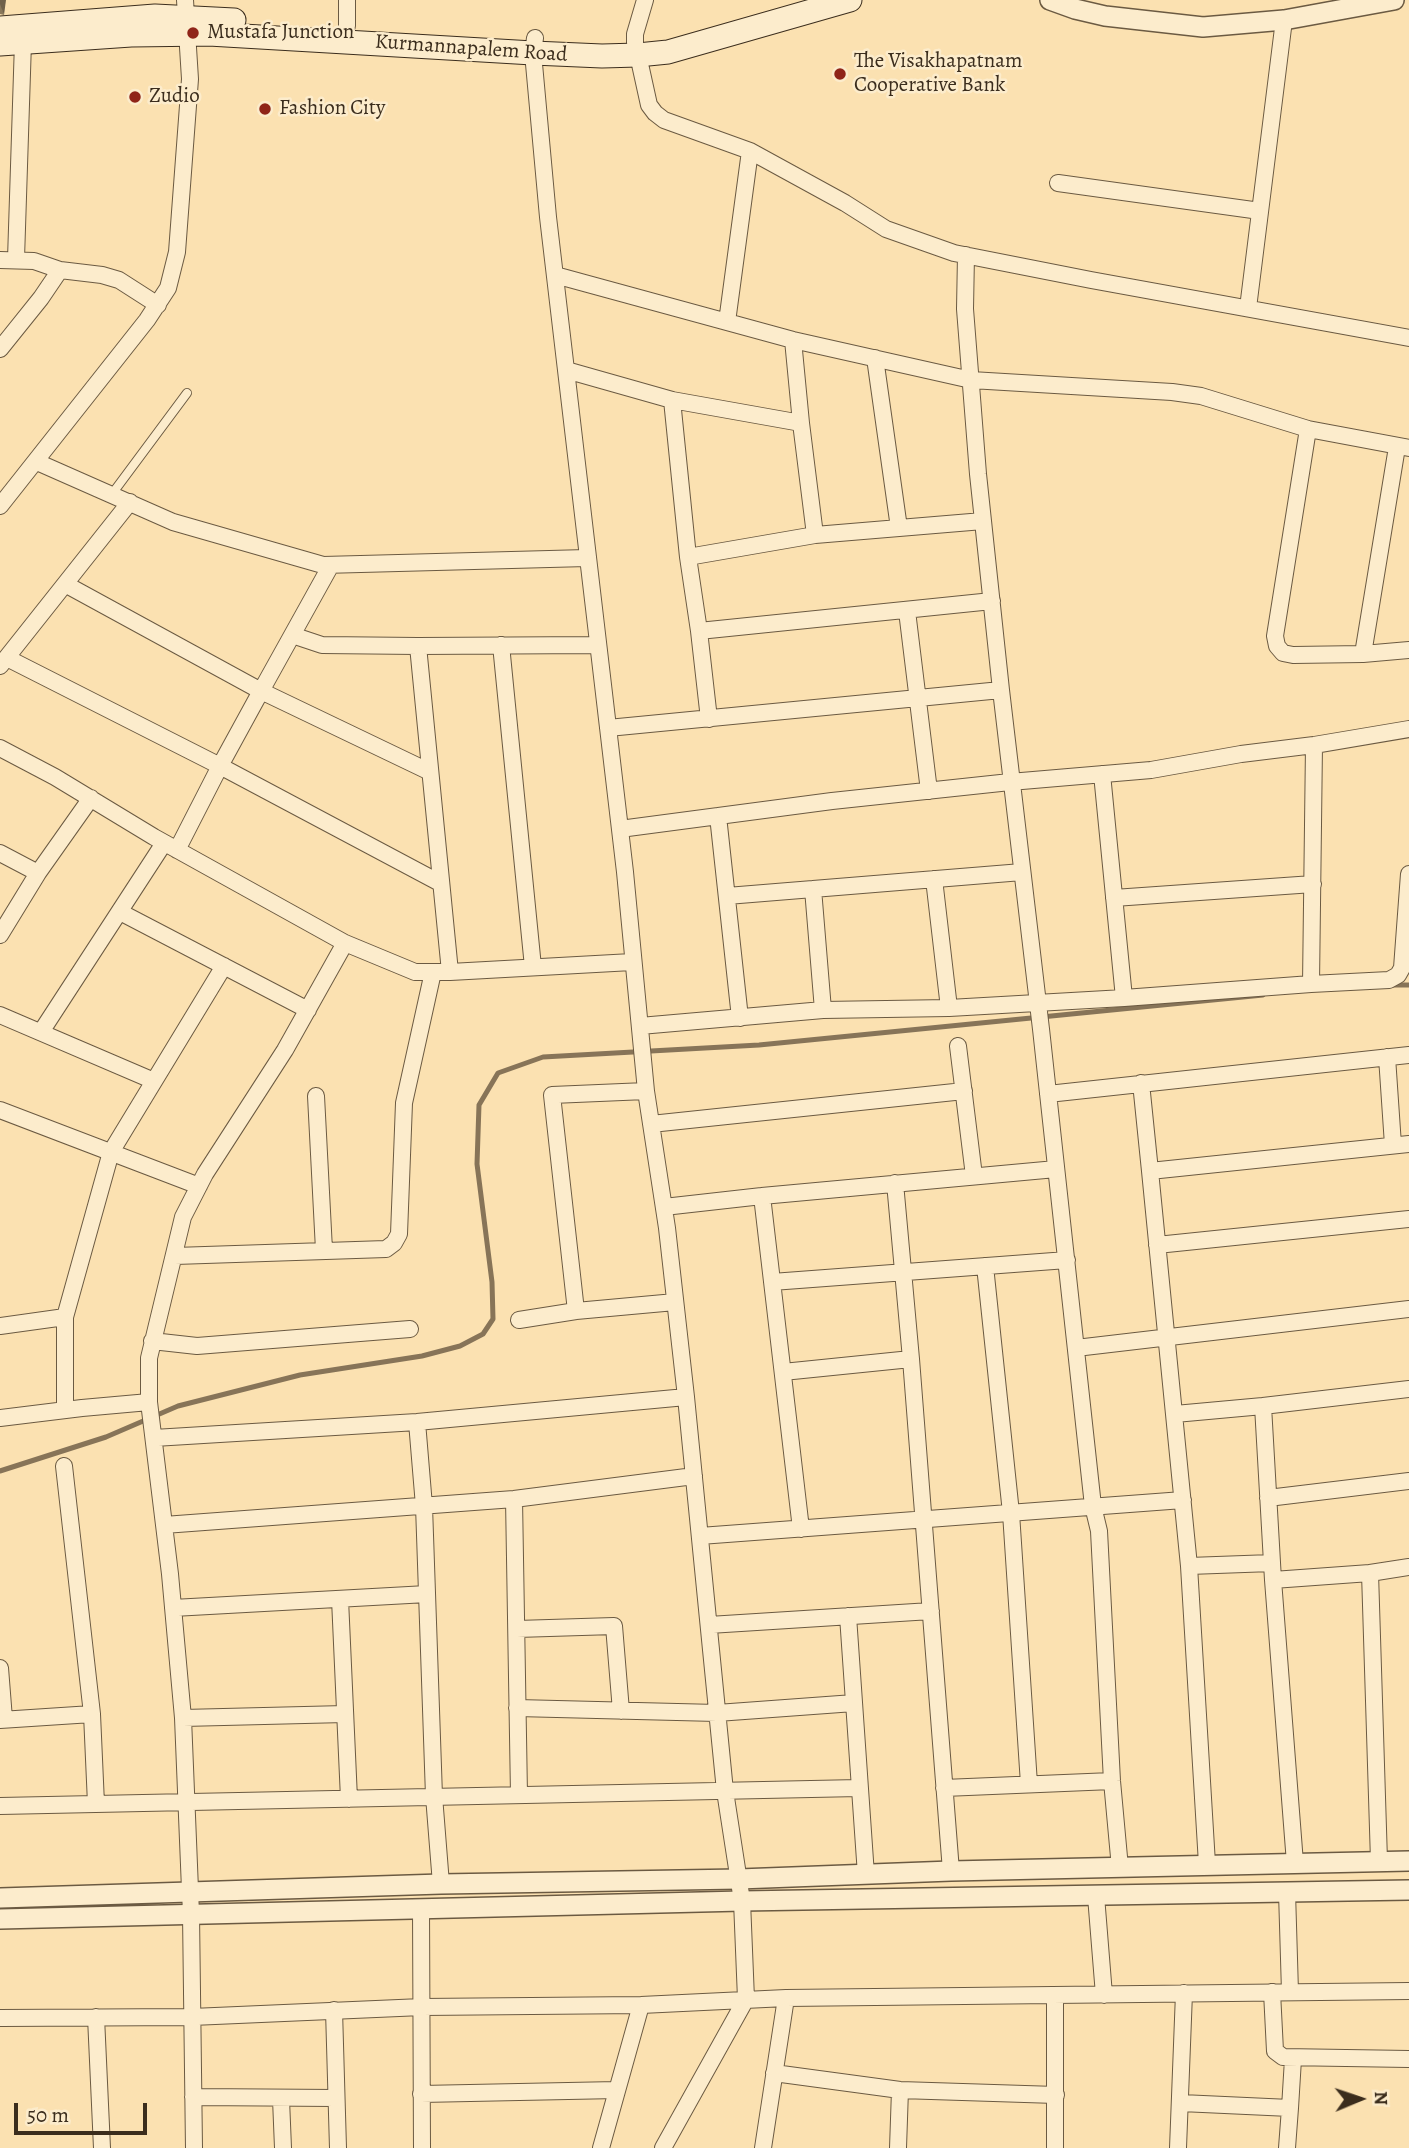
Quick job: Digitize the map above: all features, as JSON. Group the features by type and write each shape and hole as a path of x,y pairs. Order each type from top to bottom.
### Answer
{"main road":[{"path":"636,49 801,0"},
{"name":"Kurmannapalem Road","path":"0,44 131,35 186,17 364,42 534,46 602,56 636,49 668,52 850,0"},
{"path":"0,28 155,16 186,17 347,26 534,46"}],"street":[{"path":"347,0 347,26"},
{"path":"645,0 635,34 636,49 649,105 655,113 664,120 750,151 845,202 886,229 965,255 1409,338"},
{"path":"1050,0 1105,16 1180,26 1234,26 1284,20 1394,0"},
{"path":"0,506 158,305 168,288 177,252 190,79 186,17"},
{"path":"1248,308 1284,20"},
{"path":"23,42 8,259 34,261 60,270 119,280 158,305"},
{"path":"534,46 555,275 620,830 646,1091 664,1207 686,1397 725,1791 742,1901 746,1999 663,2148"},
{"path":"727,322 750,151"},
{"path":"1058,183 1260,211"},
{"path":"965,255 965,309 983,522 1010,782 1039,1007 1093,1506 1100,1531 1112,1781 1120,1868"},
{"path":"0,349 60,270"},
{"path":"555,275 793,340 971,380 1172,392 1220,401 1308,429 1403,447 1363,654"},
{"path":"793,340 815,535"},
{"path":"875,358 899,528"},
{"path":"566,370 672,400 801,423"},
{"path":"672,400 709,719"},
{"path":"1308,429 1275,636 1277,646 1283,653 1293,655 1409,650"},
{"path":"37,461 173,522 323,565 587,558"},
{"path":"130,502 3,662 220,766 440,883"},
{"path":"688,556 815,535 983,522"},
{"path":"41,1032 120,912 171,846 220,766 331,565"},
{"path":"65,584 261,691 430,772"},
{"path":"699,631 992,601"},
{"path":"907,611 929,791"},
{"path":"292,635 321,645 597,645"},
{"path":"501,645 533,967"},
{"path":"175,1256 386,1249 394,1243 398,1234 404,1103 442,972 440,883 418,646"},
{"path":"608,728 1001,690"},
{"path":"620,830 929,791 1151,770 1409,729"},
{"path":"1311,984 1314,745"},
{"path":"0,748 345,943 415,972 632,962"},
{"path":"1102,774 1124,998"},
{"path":"0,935 38,873 91,798"},
{"path":"718,816 740,1018"},
{"path":"0,852 38,873"},
{"path":"727,896 1022,872"},
{"path":"640,1026 822,1010 1039,1007 1124,998 1390,980 1398,975 1402,968 1409,874"},
{"path":"933,879 949,1008"},
{"path":"1114,898 1313,884"},
{"path":"813,889 822,1010"},
{"path":"120,912 308,1010"},
{"path":"194,2148 191,1914 183,1718 150,1407 149,1358 183,1217 199,1186 308,1010 345,943"},
{"path":"65,1410 65,1317 111,1152 224,966"},
{"path":"0,1015 154,1081"},
{"path":"958,1046 974,1176"},
{"path":"1048,1094 1409,1055"},
{"path":"1150,1171 1401,1144 1387,1057"},
{"path":"1141,1083 1189,1566 1207,1864"},
{"path":"576,1311 552,1095 646,1091"},
{"path":"651,1124 964,1091"},
{"path":"316,1096 324,1250"},
{"path":"0,1110 199,1186"},
{"path":"664,1207 1056,1169"},
{"path":"895,1183 951,1871"},
{"path":"762,1196 801,1529"},
{"path":"1157,1245 1409,1219"},
{"path":"772,1282 1067,1260"},
{"path":"985,1266 1011,1513 1029,1784"},
{"path":"519,1320 576,1311 675,1302"},
{"path":"1076,1348 1409,1308"},
{"path":"0,1326 65,1317"},
{"path":"152,1341 197,1346 410,1329"},
{"path":"783,1372 911,1359"},
{"path":"1175,1414 1409,1389"},
{"path":"153,1434 417,1422 686,1397"},
{"path":"1263,1406 1273,1580 1295,1863"},
{"path":"0,1418 65,1410 150,1407"},
{"path":"417,1422 424,1506 434,1797 441,1884"},
{"path":"64,1466 92,1714 96,1804"},
{"path":"164,1525 514,1499 694,1476"},
{"path":"1268,1498 1409,1481"},
{"path":"514,1499 519,1795"},
{"path":"700,1536 1183,1500"},
{"path":"1189,1566 1272,1563"},
{"path":"1273,1580 1370,1573 1409,1567"},
{"path":"1370,1573 1379,1861"},
{"path":"173,1608 427,1594"},
{"path":"340,1600 349,1799"},
{"path":"709,1625 931,1611"},
{"path":"848,1616 866,1875"},
{"path":"517,1629 614,1626 621,1710"},
{"path":"0,1668 2,1719 92,1714"},
{"path":"517,1708 717,1713 854,1703"},
{"path":"183,1718 345,1714"},
{"path":"944,1788 1112,1781"},
{"path":"0,1806 859,1788"},
{"path":"0,1898 441,1884 1409,1861"},
{"path":"0,1919 742,1901 1409,1890"},
{"path":"1287,1892 1290,1992"},
{"path":"1096,1896 1104,1995"},
{"path":"421,1908 422,2148"},
{"path":"0,2018 192,2017 422,2007 641,2005 786,1998 1409,1991"},
{"path":"1272,1992 1275,2052 1283,2057 1409,2059"},
{"path":"1178,2148 1184,1993"},
{"path":"1055,1995 1055,2148"},
{"path":"763,2148 786,1998"},
{"path":"601,2148 641,2005"},
{"path":"334,2011 338,2148"},
{"path":"96,2017 102,2148"},
{"path":"1287,2148 1293,2059"},
{"path":"774,2073 900,2090 1056,2095"},
{"path":"421,2094 617,2090"},
{"path":"898,2148 900,2090"},
{"path":"193,2097 337,2098"},
{"path":"281,2099 283,2148"},
{"path":"1181,2103 1290,2108"}],"lane":[{"path":"112,494 187,393"}],"waterway":[{"path":"1391,985 1409,985"},
{"path":"0,1471 106,1437 178,1406 300,1375 422,1356 460,1346 483,1334 493,1319 492,1282 477,1164 479,1105 498,1073 543,1057 759,1045 1263,995"}],"place":[{"name":"Mustafa Junction","path":"193,33"},
{"name":"The Visakhapatnam Cooperative Bank","path":"840,74"},
{"name":"Zudio","path":"135,97"},
{"name":"Fashion City","path":"265,109"}]}
